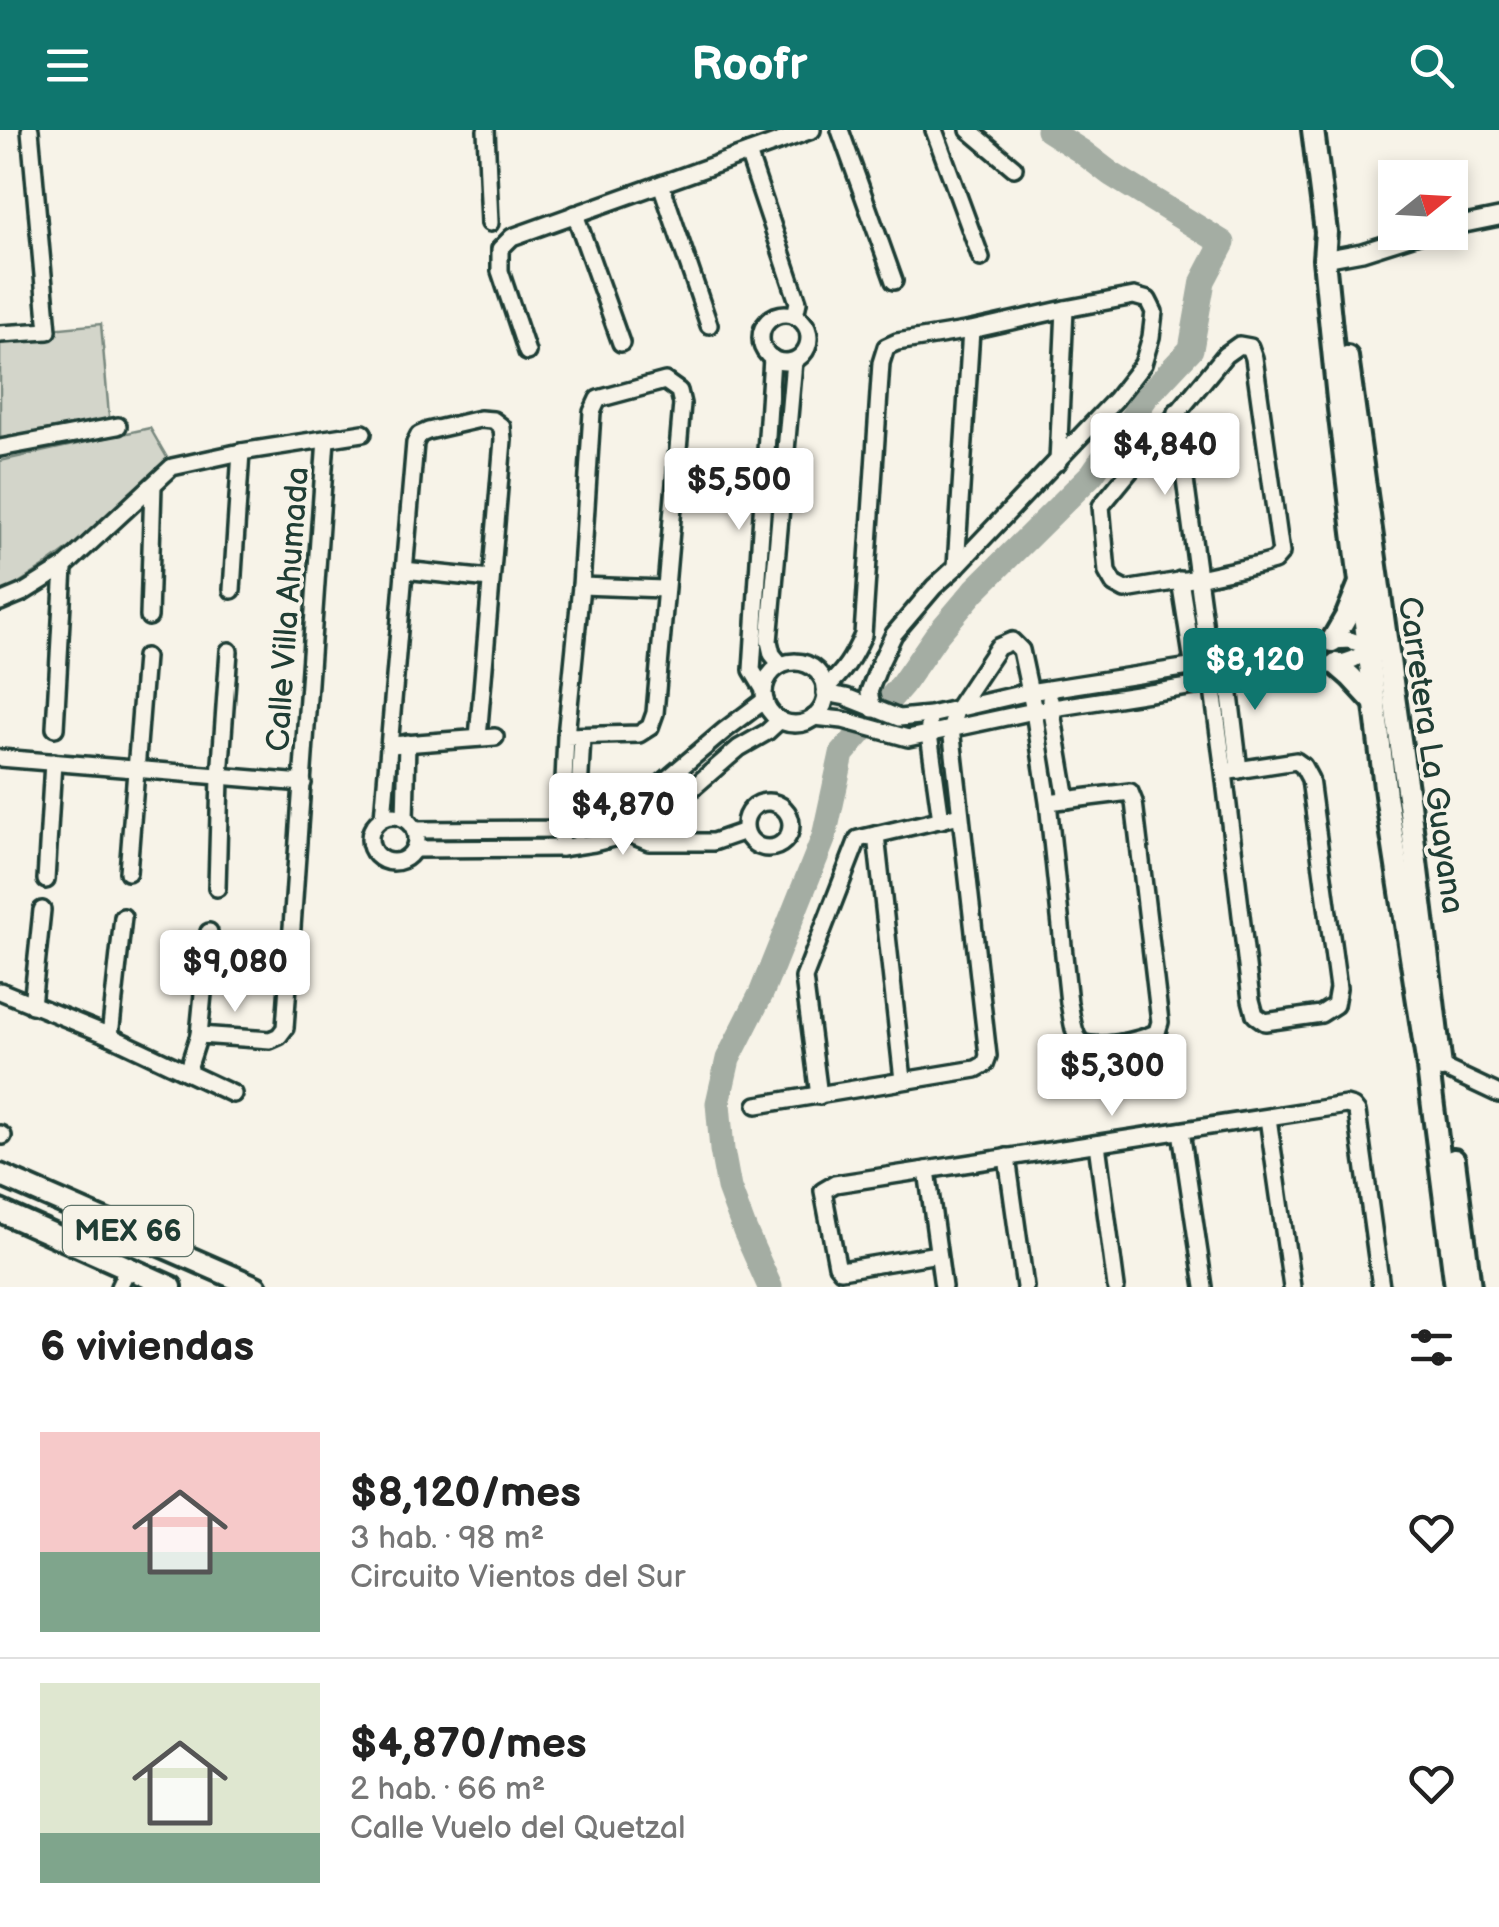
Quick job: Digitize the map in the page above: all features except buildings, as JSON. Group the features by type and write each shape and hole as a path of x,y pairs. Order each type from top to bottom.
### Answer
{"main road":[{"name":"Carretera La Guayana","path":"1313,130 1409,804 1456,1287"},
{"name":"Carretera La Guayana","path":"1330,258 1360,581 1386,795 1470,1287"},
{"path":"1369,512 1365,532 1375,638 1369,647 1379,656 1402,786 1409,804"},
{"path":"1332,640 1348,615 1360,581"},
{"path":"1336,664 1375,704"},
{"name":"MEX 66","path":"0,1175 256,1287"},
{"name":"MEX 66","path":"0,1211 123,1277 171,1287"}],"street":[{"path":"0,334 48,330 30,130"},
{"path":"486,130 490,223"},
{"path":"527,352 500,271 500,249 512,238 812,130"},
{"path":"840,130 894,281"},
{"path":"934,130 981,258"},
{"path":"969,130 1014,168"},
{"path":"748,154 798,302 795,316"},
{"path":"661,184 709,326"},
{"path":"575,214 620,343"},
{"path":"1468,224 1499,218"},
{"path":"1330,258 1378,247"},
{"path":"772,358 752,670 772,714 793,724 804,723 821,709 825,690 852,660 863,635 886,347 1134,296 1148,300 1154,312 1143,364 1115,400 934,587 894,634 869,692 873,710"},
{"path":"1058,462 1065,308"},
{"path":"778,315 795,316 807,328 808,346 794,360 782,362 772,358 762,344 764,326 778,315"},
{"path":"956,567 972,330"},
{"path":"1240,345 1250,347 1281,553 1274,561 1198,578 1125,590 1114,584 1107,572 1101,506 1225,355 1240,345"},
{"path":"780,666 769,642 794,360"},
{"path":"569,847 574,736 581,586 592,412 598,399 665,382 679,391 682,404 654,713 650,726 640,734 574,736"},
{"path":"1176,412 1198,578 1202,665"},
{"path":"478,738 503,440 502,427 493,420 480,419 428,431 419,435 415,443 404,570 399,744 409,824 416,843 405,859 385,861 371,847 370,840 373,827 390,816 409,824 570,827 622,810 646,796 764,695 772,672 780,666 799,662 809,666 817,672 825,690 899,718 1332,640 1350,640 1369,647 1354,660 1336,664 1034,710 908,738 843,720 814,717"},
{"path":"0,448 118,426"},
{"path":"0,602 64,567 172,467 363,433"},
{"name":"Calle Villa Ahumada","path":"199,1035 270,1040 285,1028 326,438"},
{"path":"232,590 241,452"},
{"path":"149,617 153,485"},
{"path":"55,728 64,567"},
{"path":"404,570 490,579"},
{"path":"1180,580 1202,665 1212,682 1232,771 1255,1014 1265,1022 1321,1014 1335,1005 1338,988 1310,779 1296,761 1232,771"},
{"path":"581,586 664,589"},
{"path":"1332,640 1336,664"},
{"path":"757,1105 985,1064 988,1056 951,728 956,710 998,647 1012,641 1021,650 1034,710 1069,1003 1078,1039 1086,1046 1097,1046 1149,1038 1157,1032 1160,1022 1130,792 1048,802"},
{"path":"217,888 229,651"},
{"path":"128,872 145,657"},
{"path":"1212,682 1226,661"},
{"path":"1049,689 1067,800"},
{"path":"930,715 941,820"},
{"path":"414,849 569,847 629,834 658,818 739,748 780,720"},
{"path":"399,744 495,737"},
{"path":"383,818 399,744"},
{"path":"0,758 304,784"},
{"path":"46,880 53,762"},
{"path":"820,1096 804,978 858,839 960,815"},
{"path":"629,834 649,842 713,842 745,831"},
{"path":"876,836 903,1080"},
{"path":"32,1006 42,910"},
{"path":"110,1036 122,917"},
{"path":"187,1072 199,1035 209,932"},
{"path":"0,991 110,1036 233,1094"},
{"path":"1434,1064 1499,1094"},
{"path":"938,1254 841,1270 836,1265 822,1191 835,1184 1346,1106 1357,1112 1381,1287"},
{"path":"1268,1118 1292,1287"},
{"path":"1181,1131 1204,1287"},
{"path":"1096,1144 1116,1287"},
{"path":"1008,1157 1025,1287"},
{"path":"926,1170 943,1287"}],"shaded area":[{"path":"101,324 110,427 0,445 0,334"},
{"path":"150,428 169,461 97,528 48,564 0,592 0,461"}],"waterway":[{"path":"770,1287 729,1188 718,1103 728,1059 761,994 824,837 842,754 902,685 975,590 1092,474 1147,396 1191,349 1203,281 1223,243 1048,130"}]}
